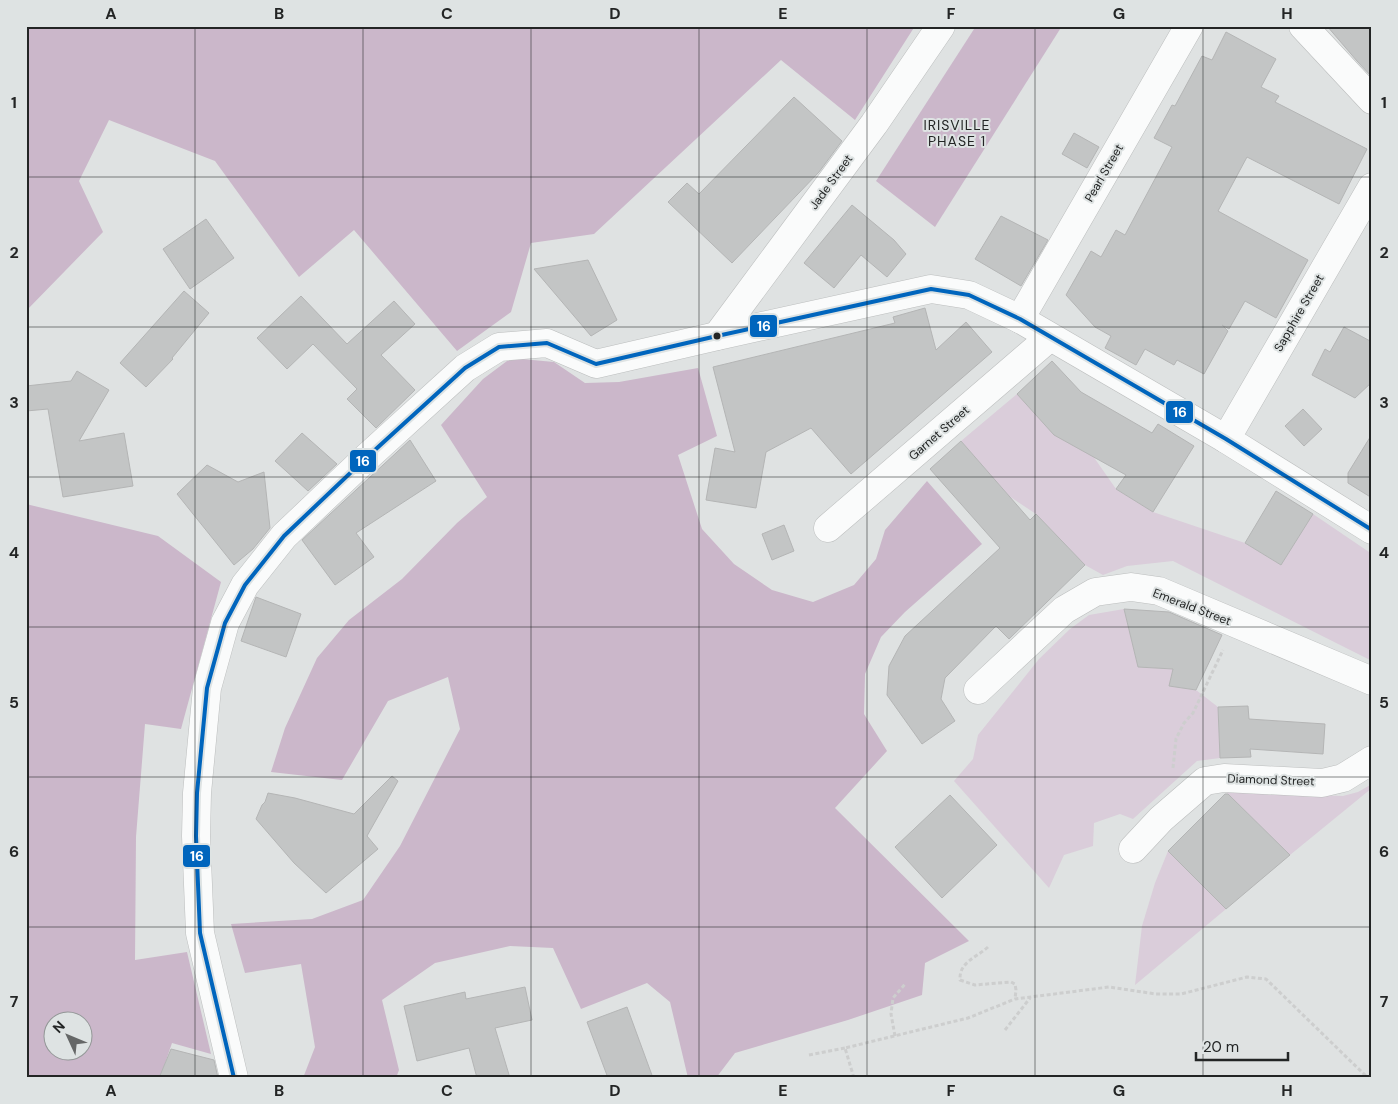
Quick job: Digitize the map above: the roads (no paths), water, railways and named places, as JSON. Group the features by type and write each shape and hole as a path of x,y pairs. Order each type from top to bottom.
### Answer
{"street":[{"name":"Jade Street","path":"717,336 874,124 942,26"},
{"name":"Pearl Street","path":"1020,319 1189,26"},
{"path":"1303,26 1372,100"},
{"name":"Sapphire Street","path":"1226,439 1372,187"},
{"path":"234,1078 200,934 196,836 207,688 225,623 245,585 284,536 465,368 499,347 547,343 596,364 931,289 968,295 1020,319 1049,338 1226,439 1372,530"},
{"name":"Garnet Street","path":"828,528 1049,338"},
{"name":"Emerald Street","path":"978,690 1064,610 1095,592 1131,587 1159,591 1372,681"},
{"name":"Diamond Street","path":"1133,849 1205,781 1224,778 1322,782 1343,778 1372,760"}],"district":[{"name":"IRISVILLE PHASE 1","path":"957,134"}]}
